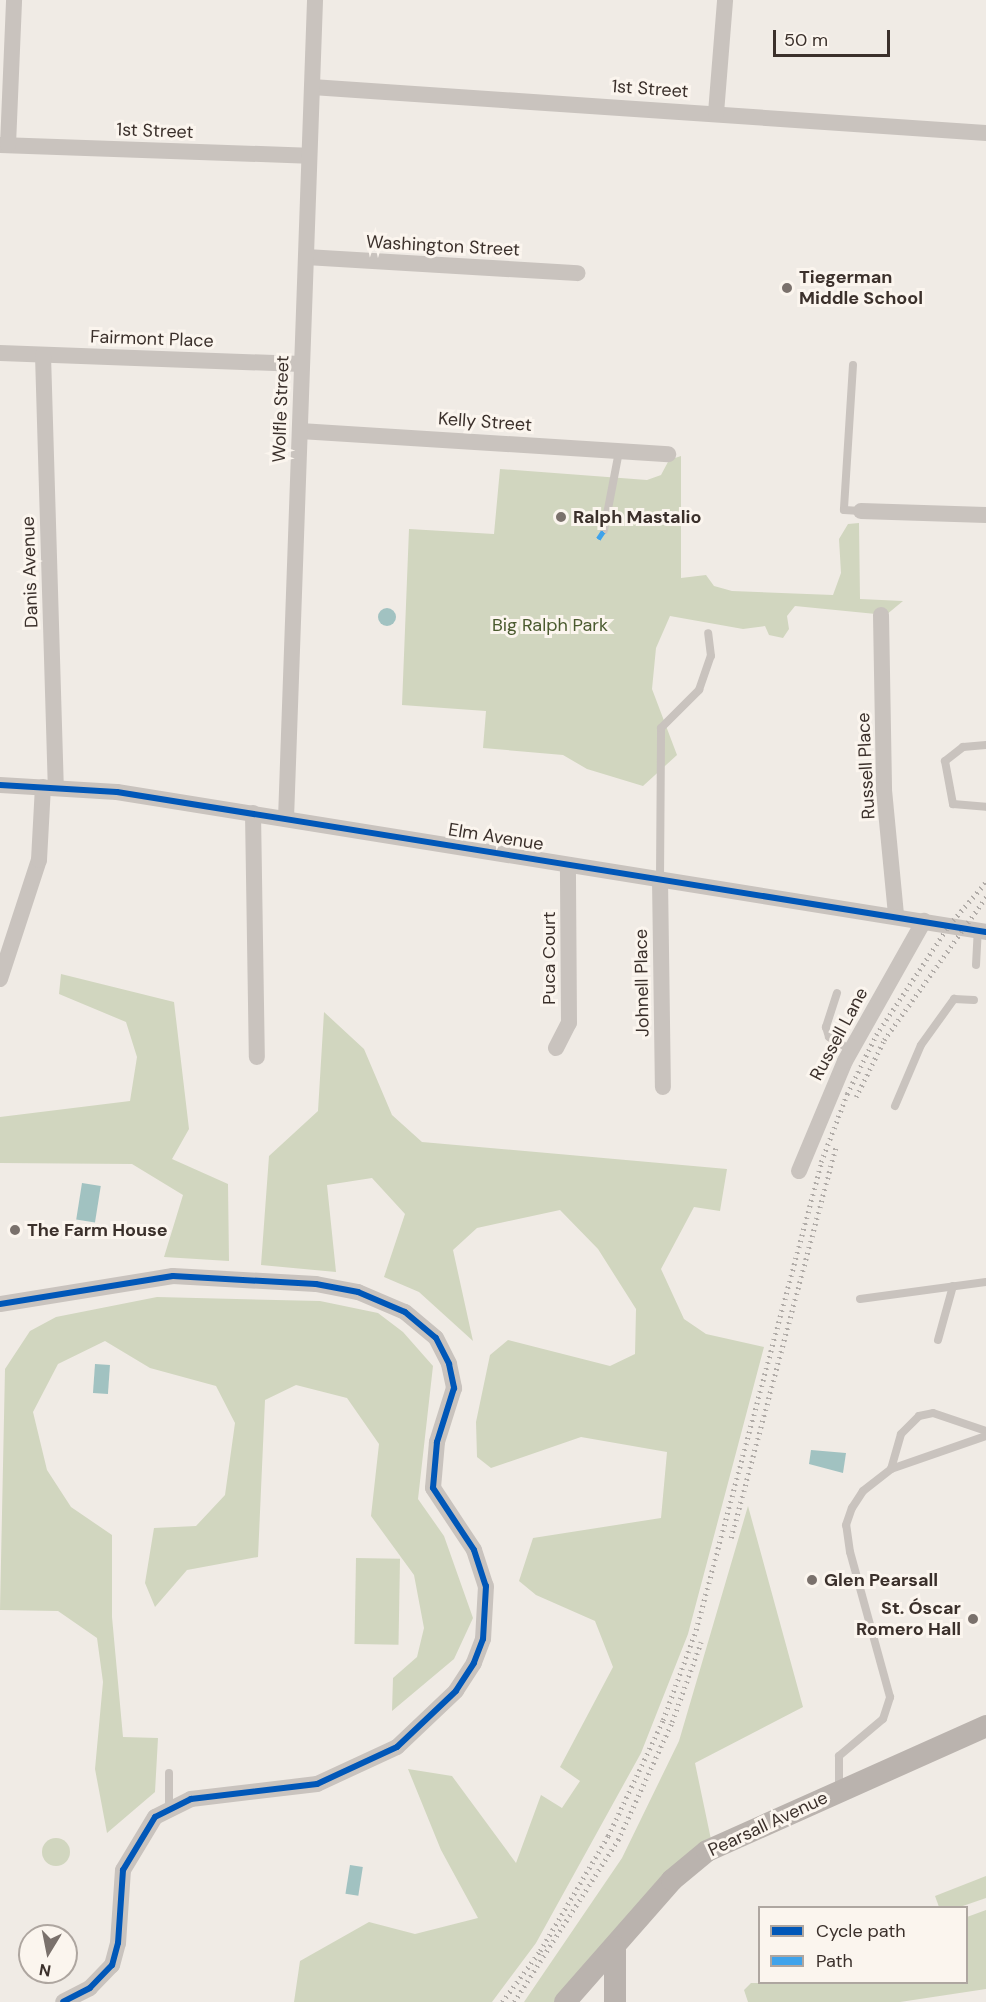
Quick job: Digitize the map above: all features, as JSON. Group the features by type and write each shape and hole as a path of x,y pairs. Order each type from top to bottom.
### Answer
{"street":[{"path":"4,145 14,0"},
{"name":"Wolfle Street","path":"286,819 315,0"},
{"path":"716,113 725,0"},
{"name":"1st Street","path":"312,87 986,133"},
{"name":"1st Street","path":"4,145 308,156"},
{"name":"Washington Street","path":"306,257 578,273"},
{"name":"Fairmont Place","path":"0,353 302,364"},
{"name":"Danis Avenue","path":"0,979 39,860 49,788 44,355"},
{"name":"Kelly Street","path":"300,431 668,454"},
{"path":"861,511 986,515"},
{"name":"Russell Place","path":"881,615 884,790 896,915"},
{"name":"Elm Avenue","path":"0,785 49,788 253,813 568,865 896,915 982,931"},
{"path":"253,813 257,1057"},
{"name":"Puca Court","path":"556,1048 568,1023 568,865"},
{"name":"Johnell Place","path":"660,879 663,1087"},
{"name":"Russell Lane","path":"799,1171 851,1050 924,921"},
{"path":"0,1304 173,1276 316,1284 358,1292 405,1312 436,1338 449,1364 454,1388 437,1442 433,1488 474,1550 487,1603 483,1639 462,1682 397,1747 352,1772 286,1791 191,1799 169,1809 139,1838 123,1870 118,1943 111,1965 90,1989 63,2002"},
{"name":"Pearsall Avenue","path":"565,2002 699,1856 986,1726"},
{"path":"615,1947 615,2002"}],"lane":[{"path":"853,365 844,510 861,511"},
{"path":"604,530 619,451"},
{"path":"660,879 659,739 670,715 699,690 711,656 708,633"},
{"path":"986,745 963,747 945,761 953,804 986,807"},
{"path":"976,965 982,931"},
{"path":"837,993 826,1027 829,1036 851,1050"},
{"path":"895,1106 921,1045 954,999 974,1000"},
{"path":"860,1299 986,1282"},
{"path":"938,1340 952,1286"},
{"path":"891,1470 902,1434 919,1416 933,1413 986,1431"},
{"path":"839,1792 839,1756 883,1719 890,1697 846,1525 863,1491 891,1470 986,1436"},
{"path":"169,1809 170,1773"}],"green space":[{"name":"Big Ralph Park","path":"681,456 681,578 706,575 714,586 732,591 833,595 841,573 839,539 848,524 859,523 860,599 903,601 886,615 795,606 787,616 789,629 783,638 769,635 765,626 743,629 670,616 656,648 652,689 677,755 643,786 587,769 563,755 483,748 486,711 402,705 409,529 494,534 500,469 647,480 661,475 669,460"},
{"path":"61,974 174,1002 189,1129 172,1159 228,1184 229,1261 164,1257 183,1195 132,1164 0,1163 0,1117 130,1101 137,1057 126,1022 59,994"},
{"path":"324,1012 364,1049 392,1115 422,1142 727,1169 720,1211 694,1207 661,1269 684,1319 706,1334 764,1347 688,1634 641,1753 536,1943 492,2002 294,2002 300,1961 369,1922 415,1934 478,1918 441,1850 408,1769 452,1776 516,1863 541,1795 562,1808 580,1781 560,1767 613,1667 595,1621 536,1595 519,1581 533,1538 661,1518 667,1452 581,1437 491,1468 477,1457 476,1422 490,1355 508,1340 610,1366 635,1354 636,1309 598,1249 560,1210 477,1228 453,1250 473,1341 419,1292 384,1277 405,1214 372,1178 327,1185 336,1272 261,1265 269,1156 318,1111"},
{"path":"157,1297 320,1301 378,1313 403,1332 433,1366 418,1499 444,1536 473,1618 454,1659 392,1711 393,1678 417,1657 424,1628 414,1575 371,1516 379,1444 347,1398 296,1385 265,1400 258,1557 187,1570 155,1607 145,1583 154,1528 196,1526 225,1495 235,1423 216,1386 150,1368 105,1341 58,1364 33,1412 47,1470 71,1507 112,1535 112,1617 123,1737 158,1738 155,1792 107,1833 95,1769 103,1682 97,1638 58,1611 0,1610 5,1369 30,1331 56,1317"},
{"path":"748,1506 803,1707 695,1763 713,1849 563,2002 524,2002 622,1858 679,1741"},
{"path":"356,1558 400,1559 398,1645 354,1644"},
{"path":"56,1838 66,1842 70,1852 66,1862 56,1866 46,1862 42,1852 46,1842"},
{"path":"986,1876 986,1898 963,1906 939,1906 935,1896"},
{"path":"986,1910 986,1989 900,2002 748,2002 744,1990 751,1983 968,1984 968,1917"}],"water":[{"path":"387,608 393,611 396,617 393,623 387,626 381,623 378,617 381,611"},
{"path":"82,1183 101,1186 95,1223 76,1220"},
{"path":"95,1364 110,1365 108,1394 93,1393"},
{"path":"811,1450 846,1453 843,1473 809,1464"},
{"path":"350,1865 363,1867 358,1896 345,1894"}],"railway":[{"path":"502,2002 540,1951 608,1836 663,1720 696,1630 821,1162 847,1094 876,1035 949,925 986,882"},
{"path":"856,1097 884,1040 986,897"},
{"path":"731,1538 836,1147"},
{"path":"514,2002 618,1840 672,1722 701,1642"}],"marked path":[{"path":"598,539 604,530"}],"cycle path":[{"path":"0,785 117,792 986,932"},
{"path":"0,1304 173,1276 316,1284 358,1292 405,1312 436,1338 449,1364 454,1388 437,1442 433,1488 474,1550 486,1586 483,1639 474,1663 456,1691 397,1747 317,1784 191,1799 155,1817 123,1870 118,1943 112,1965 90,1988 63,2002"}],"place":[{"name":"Tiegerman Middle School","path":"787,288"},
{"name":"Ralph Mastalio","path":"561,517"},
{"name":"The Farm House","path":"15,1230"},
{"name":"Glen Pearsall","path":"812,1580"},
{"name":"St. Óscar Romero Hall","path":"973,1619"}]}
